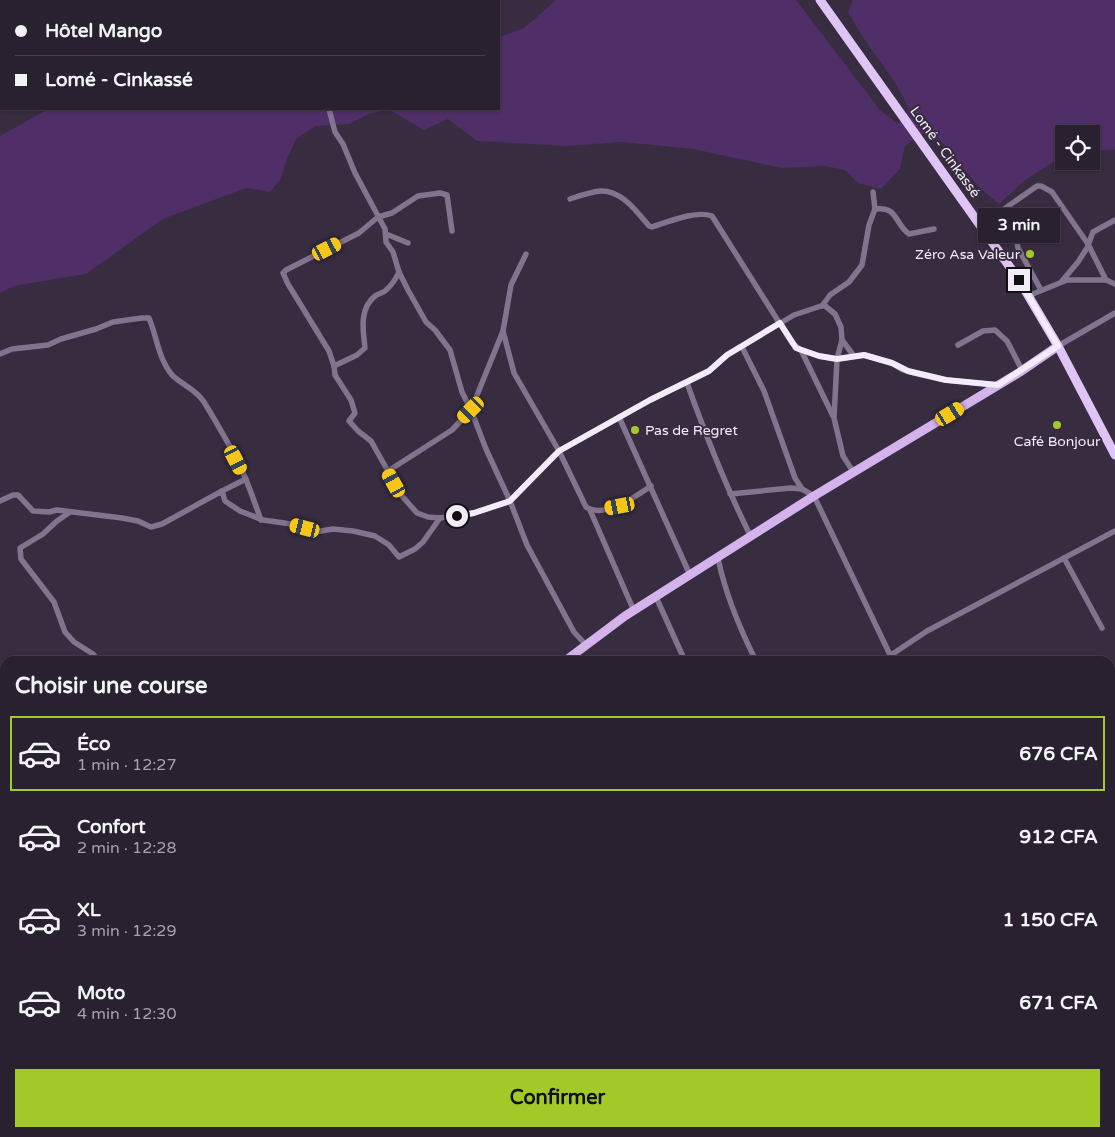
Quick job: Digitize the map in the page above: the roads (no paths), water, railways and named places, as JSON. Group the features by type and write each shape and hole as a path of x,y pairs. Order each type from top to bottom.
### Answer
{"highway":[{"name":"Lomé - Cinkassé","path":"820,0 981,225 1028,296 1058,346 1115,455"}],"main road":[{"path":"573,656 634,611 690,575 814,496 998,385 1058,346"}],"street":[{"path":"329,110 336,135 343,144 355,174 386,234 386,242 393,252 399,272 426,322 435,330 450,350 462,392 510,501 527,545 555,600 574,632 586,645"},
{"path":"981,225 1037,186 1042,186 1052,192 1088,244 1106,280"},
{"path":"570,199 601,191 615,193 652,227 677,218 706,214 712,216 792,343 801,350 837,359 864,355 892,363 908,371 946,380 998,385"},
{"path":"822,306 830,295 849,282 862,266 869,225 875,209 872,192"},
{"path":"452,231 446,193 418,196 397,210 378,217 360,233 296,263 283,273 292,292 329,350 335,375 354,406 355,413 349,421 351,425 371,441 402,496 417,513 428,517 440,518 474,513 510,501 559,451 654,398 709,371 727,355 794,315 822,306 827,306 835,314 841,327 842,340 837,359 834,418"},
{"path":"875,209 884,208 890,210 909,234 934,229"},
{"path":"1001,212 1015,231 1018,248 1041,290"},
{"path":"1028,296 1062,281 1074,269 1093,232 1115,220"},
{"path":"386,234 408,244"},
{"path":"388,471 452,430 471,410 504,331 511,285 526,254"},
{"path":"334,366 357,355 365,348 362,325 365,309 374,296 384,291 396,280 399,272"},
{"path":"1062,281 1106,280 1115,284"},
{"path":"1058,346 1115,313"},
{"path":"0,354 12,349 48,345 113,322 150,318 162,358 173,376 192,389 202,399 222,430 246,479 261,520"},
{"path":"958,345 983,331 995,330 1007,341 1022,370"},
{"path":"504,331 514,373 559,451 574,480 580,497 590,510 634,611"},
{"path":"842,340 854,356"},
{"path":"742,346 758,376 795,478 802,489 814,496 891,656"},
{"path":"801,350 834,418 843,456 854,473"},
{"path":"686,383 730,494 751,537"},
{"path":"619,417 690,575"},
{"path":"0,501 16,494 21,496 33,511 49,512 57,510 122,518 138,521 151,527 162,524 246,479"},
{"path":"590,510 620,506 651,486"},
{"path":"730,494 773,489 802,489"},
{"path":"222,491 225,501 240,512 261,520 291,524 316,532 333,529 374,536 389,545 399,557 423,542 440,518"},
{"path":"70,512 57,520 43,534 20,548 21,559 54,602 65,632 74,642 95,656"},
{"path":"895,656 928,632 1115,531"},
{"path":"718,558 736,615 754,656"},
{"path":"1064,558 1102,628"},
{"path":"656,597 683,656"}],"place":[{"name":"Zéro Asa Valeur","path":"1030,254"},
{"name":"Café Bonjour","path":"1057,425"},
{"name":"Pas de Regret","path":"635,430"}]}
